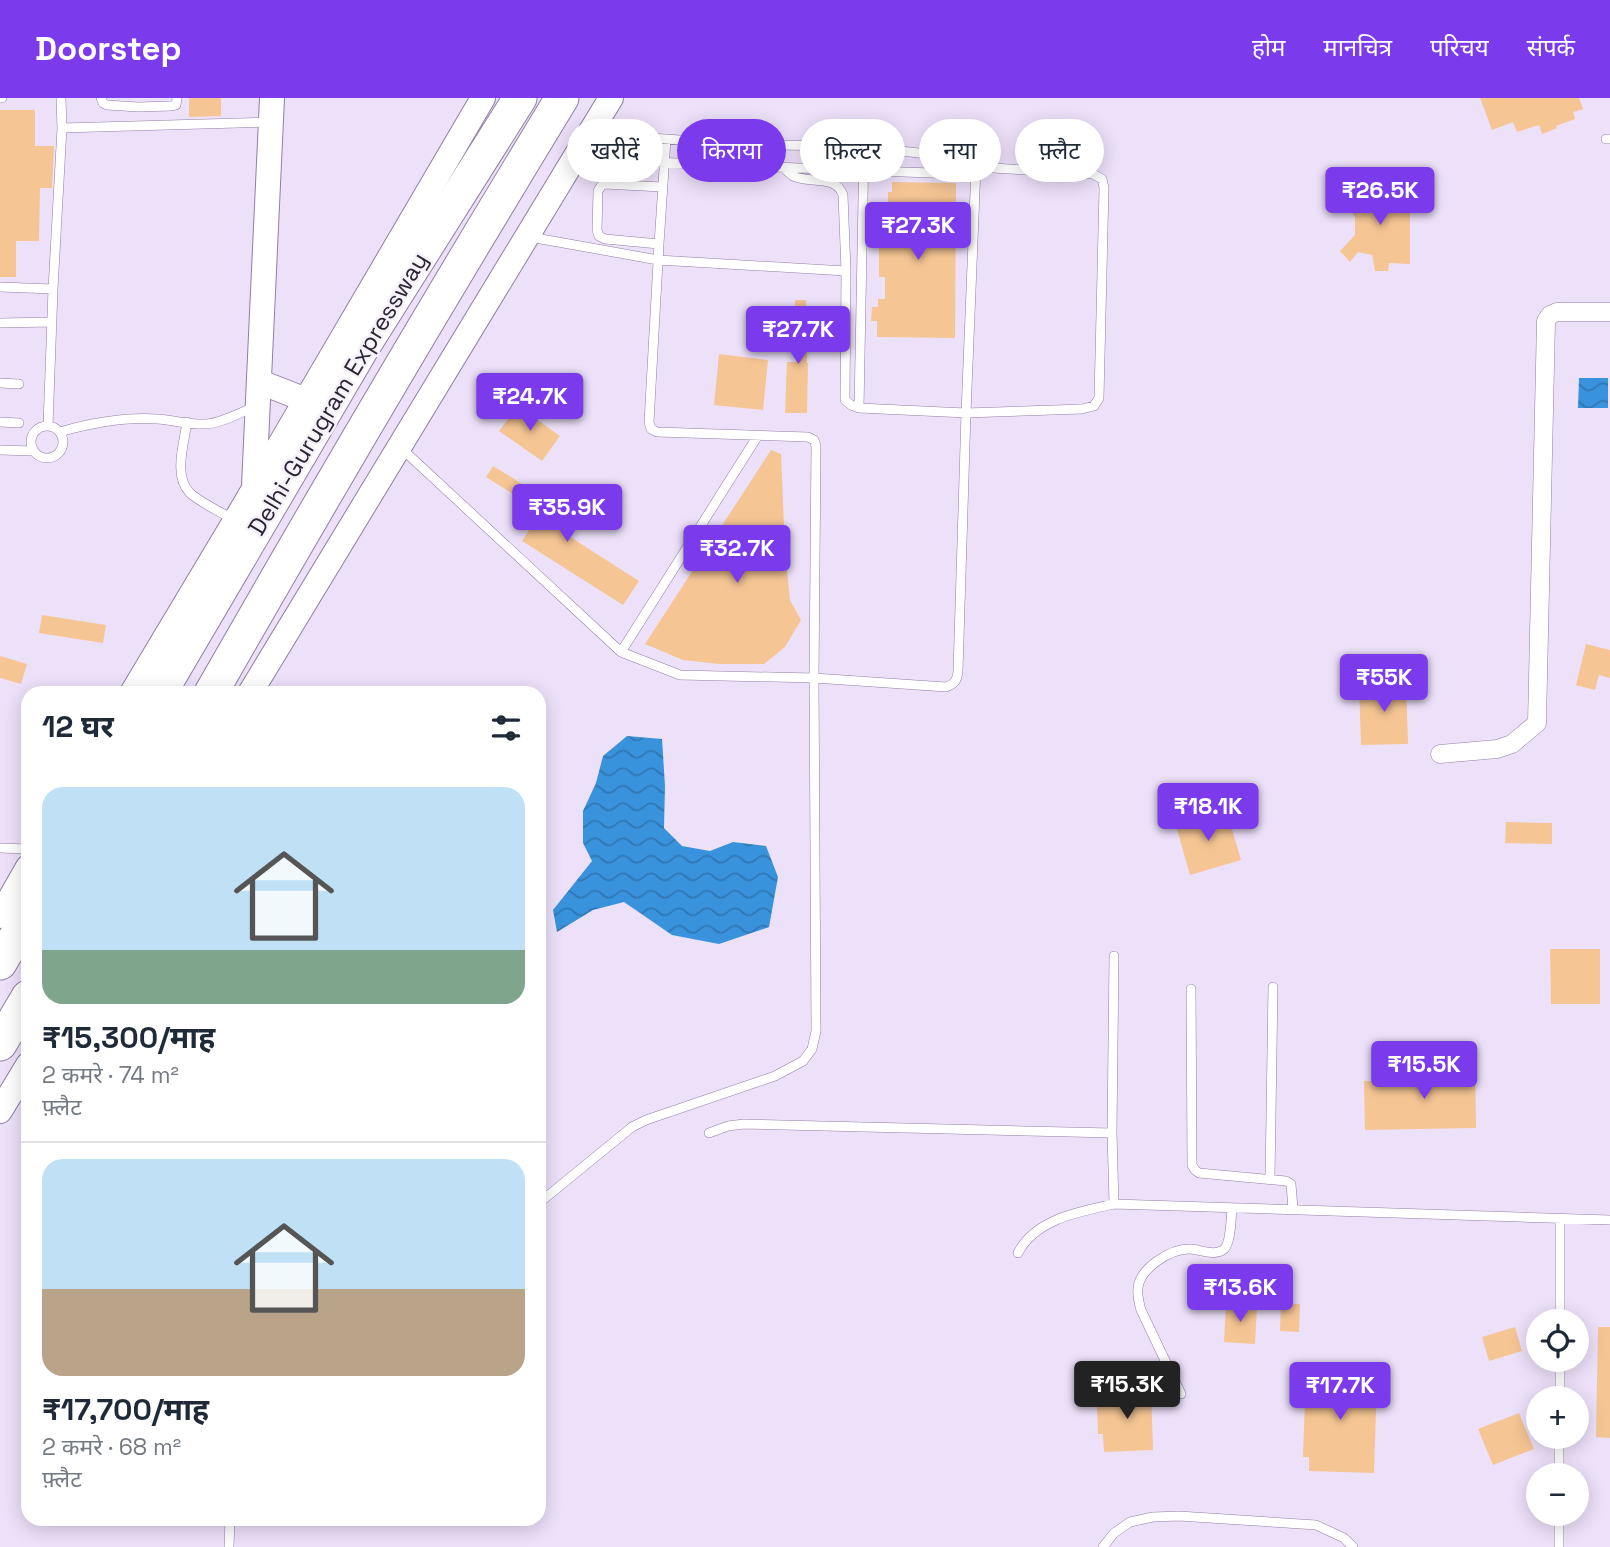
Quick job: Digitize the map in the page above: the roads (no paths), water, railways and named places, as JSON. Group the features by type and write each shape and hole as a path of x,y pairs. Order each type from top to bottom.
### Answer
{"highway":[{"name":"Delhi-Gurugram Expressway","path":"164,686 363,348 520,98"},
{"name":"Delhi-Gurugram Expressway","path":"215,686 346,456 562,98"},
{"path":"303,406 363,348"},
{"path":"0,963 21,928"},
{"path":"0,1044 21,1009"}],"main road":[{"path":"136,686 483,98"},
{"path":"599,119 611,98"},
{"path":"253,490 272,110"},
{"path":"255,686 567,172"},
{"path":"259,393 303,406"},
{"path":"0,916 21,879"},
{"path":"10,1100 21,1079"}],"street":[{"path":"1440,754 1497,749 1512,744 1537,723 1546,321 1550,315 1558,312 1610,312"}],"lane":[{"path":"48,426 62,128 61,98"},
{"path":"101,98 107,105 138,102 172,106 176,105 177,98"},
{"path":"62,128 272,110"},
{"path":"663,139 800,145"},
{"path":"546,1197 632,1127 775,1076 803,1061 812,1049 816,1031 816,446 814,440 808,438 657,432 651,429 649,422 666,139"},
{"path":"664,162 677,163"},
{"path":"786,169 794,177 835,184 841,188 843,195 846,271 845,400 851,405 859,408 966,413 1082,409 1094,406 1099,398 1104,188 1102,179 1093,174 1001,169"},
{"path":"859,408 863,182"},
{"path":"400,447 621,652 680,675 814,678 946,687 956,681 958,671 974,182"},
{"path":"659,244 602,238 597,230 598,195 599,188 604,184 662,187"},
{"path":"528,236 658,260 846,271"},
{"path":"0,287 53,289"},
{"path":"0,323 52,322"},
{"path":"0,383 19,384"},
{"path":"60,432 109,421 155,419 214,423 259,393"},
{"path":"0,422 19,423"},
{"path":"187,422 181,469 183,484 191,494 235,521"},
{"path":"0,450 33,451 43,458 54,457 63,445 60,432 48,426 40,427 30,440 33,451"},
{"path":"621,652 757,437"},
{"path":"0,848 21,849"},
{"path":"1114,956 1114,1205"},
{"path":"1270,1179 1273,988"},
{"path":"1191,989 1192,1165 1199,1173 1286,1181 1291,1184 1293,1209"},
{"path":"709,1133 744,1124 1112,1133"},
{"path":"1017,1253 1029,1236 1043,1226 1060,1218 1114,1205 1610,1220"},
{"path":"1181,1394 1141,1310 1138,1286 1143,1275 1168,1254 1191,1249 1222,1251 1229,1238 1232,1208"},
{"path":"1560,1219 1560,1309"},
{"path":"1102,1547 1114,1533 1130,1522 1153,1517 1179,1516 1317,1525 1344,1538 1353,1547"},
{"path":"229,1547 230,1526"},
{"path":"1559,1526 1559,1547"}],"water":[{"path":"1579,378 1608,378 1608,408 1578,408"},
{"path":"627,736 662,739 664,828 682,846 710,851 733,842 766,846 778,877 769,927 719,944 672,935 624,902 593,910 557,932 553,910 592,861 583,843 583,811 596,783 603,756"}]}
